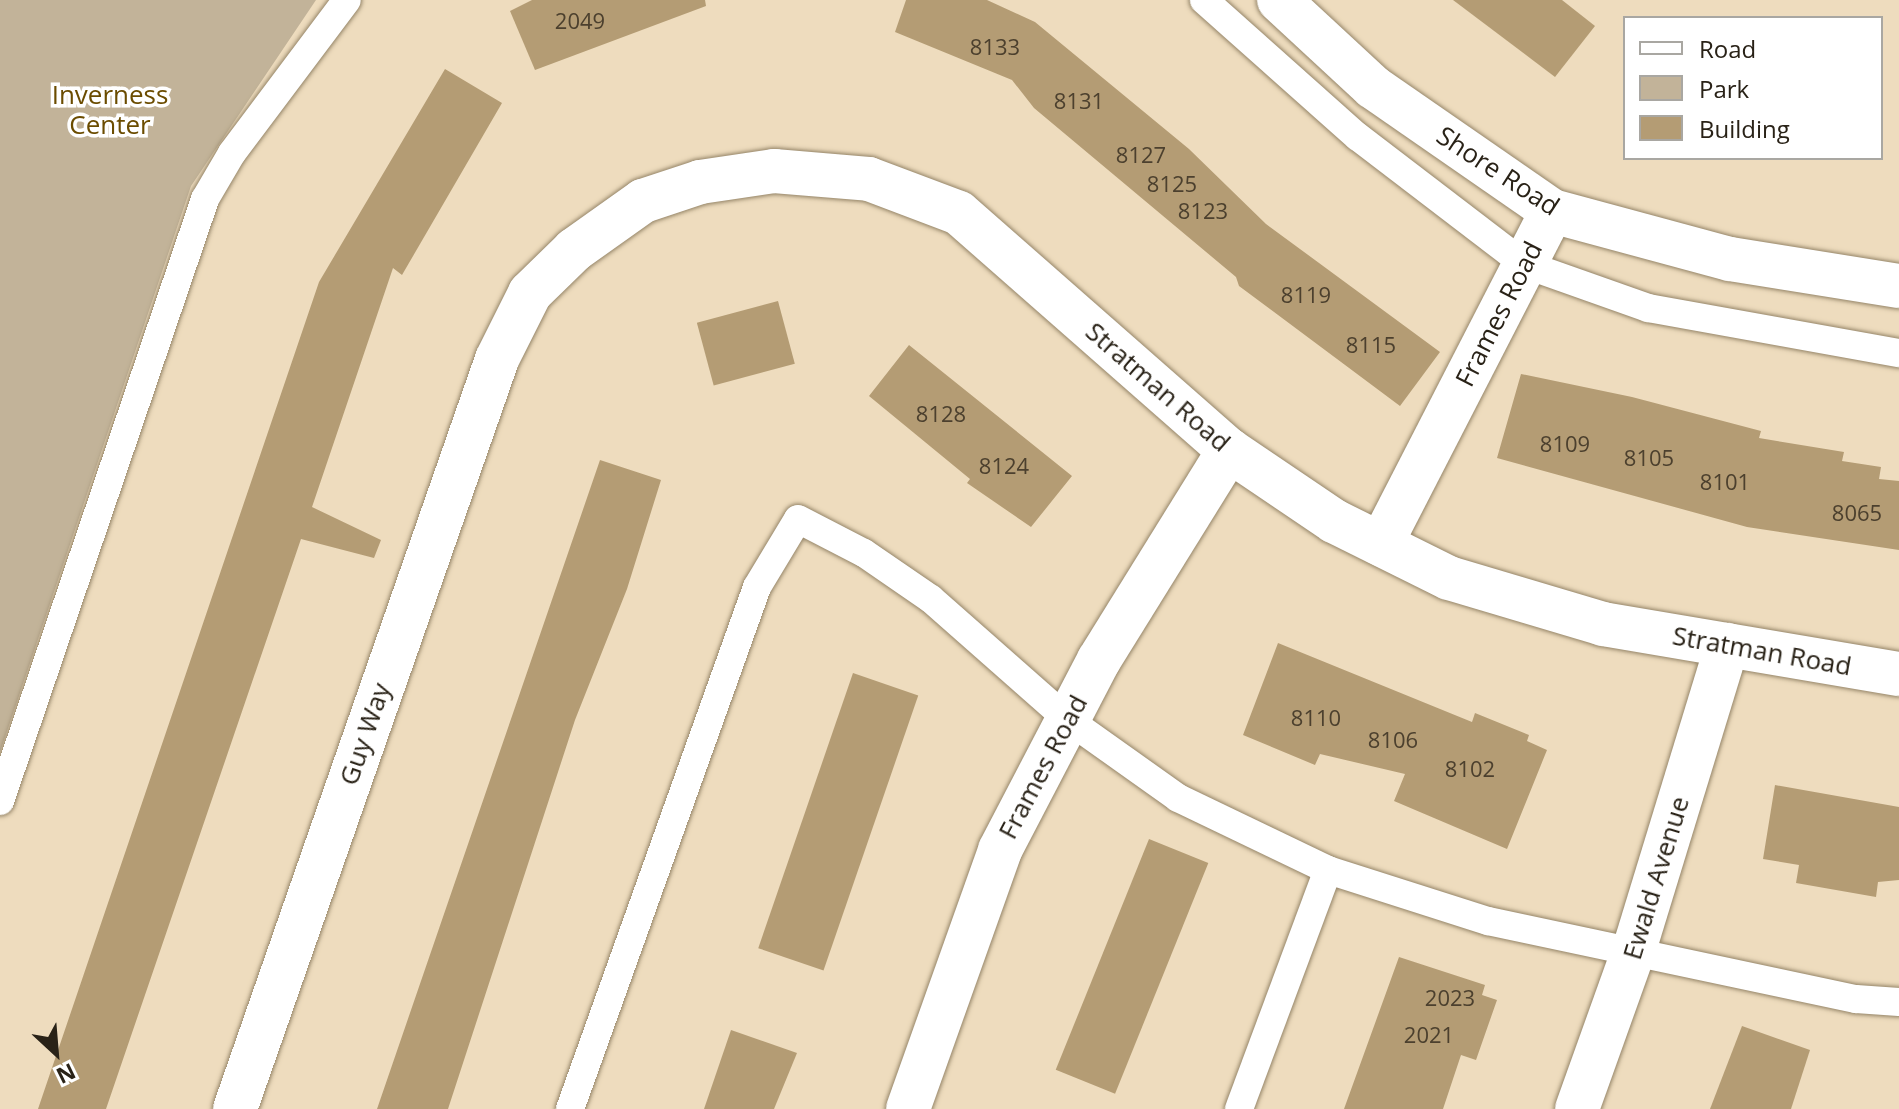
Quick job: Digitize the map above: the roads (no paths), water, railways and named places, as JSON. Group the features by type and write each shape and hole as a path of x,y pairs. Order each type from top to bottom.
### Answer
{"street":[{"name":"Shore Road","path":"1279,0 1373,87 1552,211 1730,259 1899,286"},
{"name":"Stratman Road","path":"497,359 530,293 574,250 643,201 700,182 774,171 869,179 959,213 1229,450 1334,521 1449,578 1512,600 1603,624 1899,674"},
{"name":"Frames Road","path":"1381,544 1552,211"},
{"name":"Guy Way","path":"235,1109 497,359"},
{"name":"Frames Road","path":"908,1109 1000,850 1067,719 1229,450"},
{"name":"Ewald Avenue","path":"1577,1109 1634,950 1727,645"}],"lane":[{"path":"0,801 205,199 232,153 347,0"},
{"path":"1204,0 1358,137 1524,264 1648,308 1899,353"},
{"path":"570,1109 757,587 798,519 864,553 931,599 1067,719 1178,798 1328,870 1488,921 1856,999 1899,1002"},
{"path":"1239,1109 1328,870"}],"park label":[{"name":"Inverness Center","path":"110,110"}]}
